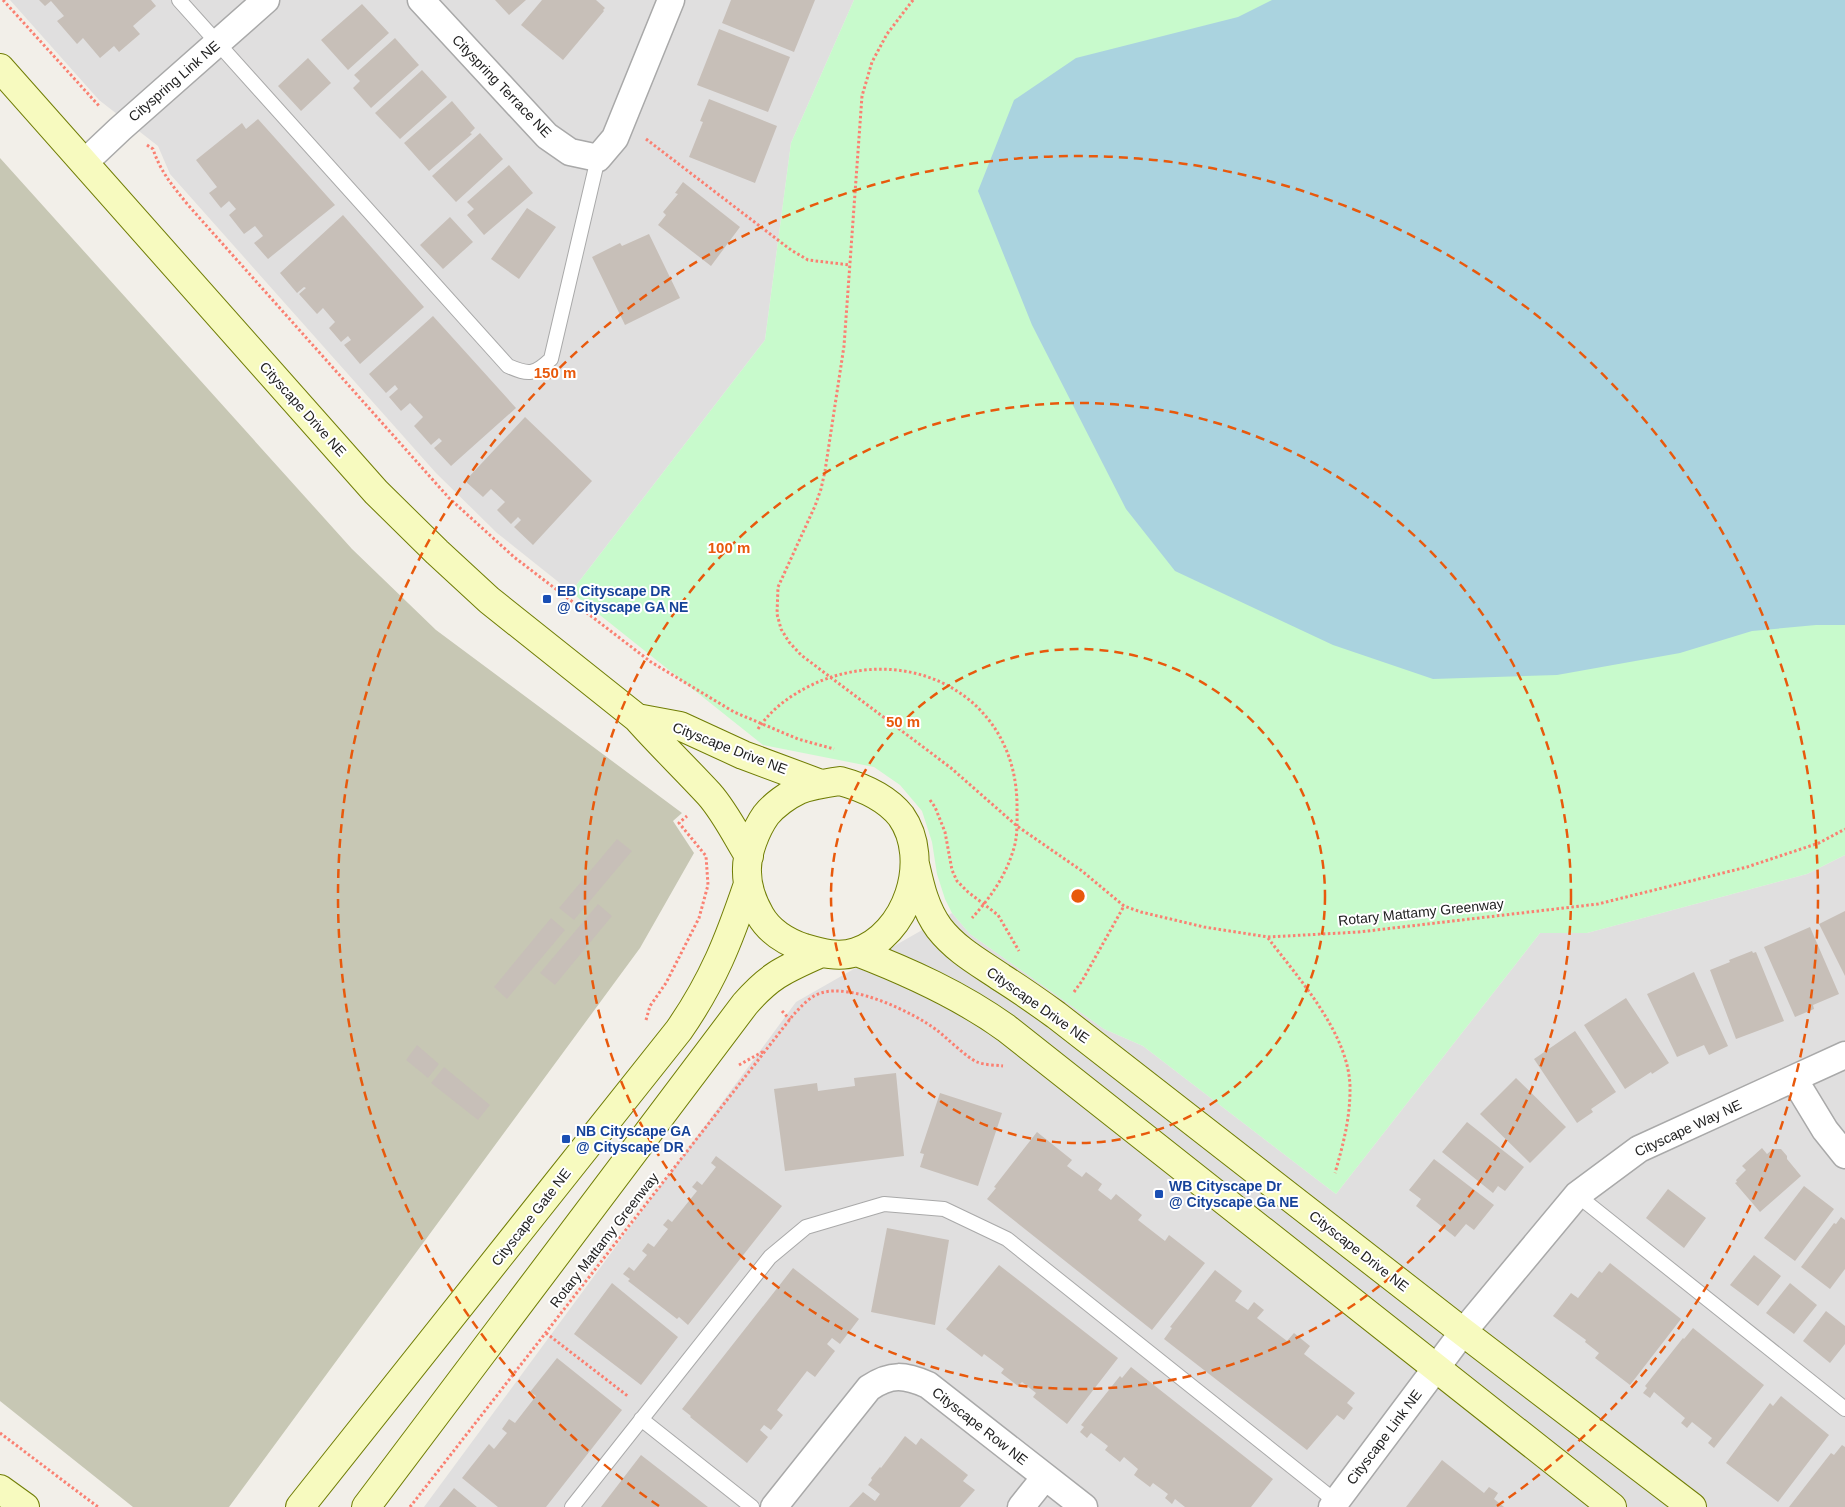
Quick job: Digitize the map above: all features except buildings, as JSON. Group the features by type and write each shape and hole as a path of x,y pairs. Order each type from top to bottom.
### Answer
{"street":[{"name":"Cityspring Link NE","path":"84,163 266,0"},
{"name":"Cityspring Terrace NE","path":"421,0 547,136 570,152 598,158"},
{"path":"598,158 615,138 671,0"},
{"name":"Cityscape Drive NE","path":"0,68 376,492 489,600 637,718 710,795 730,822 749,856"},
{"name":"Cityscape Drive NE","path":"637,718 680,726 743,755 821,784"},
{"path":"840,781 862,787 882,799 900,816 911,837 915,864 910,893 904,910 892,927 882,936 857,952 841,955 821,954 794,944 780,936 764,921 753,902 746,870 757,832 767,815 780,802 799,790 821,784 840,781"},
{"name":"Cityscape Drive NE","path":"915,864 922,895 939,928 967,955 1026,992 1463,1332 1692,1507"},
{"name":"Cityscape Gate NE","path":"300,1507 679,1030 705,989 722,955 748,884"},
{"path":"857,952 922,979 969,1003 1006,1028 1612,1507"},
{"path":"366,1507 745,1004 773,976 821,954"},
{"name":"Cityscape Way NE","path":"1436,1368 1463,1332 1577,1195 1639,1149 1845,1055"},
{"path":"1794,1079 1825,1130 1845,1155"},
{"name":"Cityscape Link NE","path":"1337,1505 1436,1368"},
{"name":"Cityscape Row NE","path":"774,1507 869,1388 882,1379 897,1376 928,1385 1084,1507"},
{"path":"1021,1507 1045,1476"},
{"path":"0,1489 25,1507"}],"lane":[{"path":"179,0 508,366 526,374 539,370 551,359 598,158"},
{"path":"1577,1195 1845,1409"},
{"path":"572,1507 770,1257 806,1228 884,1204 944,1209 1007,1239 1337,1505"},
{"path":"644,1416 752,1507"}],"path":[{"path":"2,0 120,129 153,149 159,166 169,182 188,205 449,498 514,557 645,658 734,712 762,723"},
{"name":"Rotary Mattamy Greenway","path":"914,0 887,34 872,62 862,96 844,346 825,470 821,490 778,587 776,601 781,629 789,642 801,655 951,768 1017,826 1082,871 1124,906 1204,927 1268,937 1360,932 1598,904 1747,867 1818,843 1845,829"},
{"path":"622,121 790,250 808,260 850,265"},
{"path":"754,735 762,723 792,695 804,687 855,671 881,669 908,671 936,679 963,694 984,715 999,734 1010,758 1017,789 1017,826 1014,849 1000,882 984,905 966,924"},
{"path":"650,1006 680,958 698,918 708,886 706,856 679,823 690,814"},
{"path":"1056,1015 1082,981 1124,906"},
{"path":"1268,937 1322,1011 1344,1050 1350,1088 1347,1130 1336,1173"},
{"name":"Rotary Mattamy Greenway","path":"410,1507 794,1014 809,999 819,993 828,991 863,994 907,1012 935,1029 976,1062"},
{"path":"546,1333 644,1416"},
{"path":"0,1433 98,1507"}],"shaded area":[{"path":"10,0 854,0 791,143 765,340 571,592 497,533 436,473 170,174 158,146 99,100"},
{"path":"0,158 352,549 436,630 682,813 673,821 694,853 640,948 229,1507 133,1507 0,1401"},
{"path":"1845,855 1845,1507 424,1507 796,1002 952,913 970,934 1104,1029 1143,1046 1336,1194 1540,933 1587,933 1807,874"}],"green space":[{"path":"854,0 1845,0 1845,855 1807,874 1587,933 1540,933 1336,1194 1143,1046 1104,1029 970,934 952,913 945,899 937,874 932,842 922,811 900,785 874,767 763,745 571,592 765,340 791,143"}],"water":[{"path":"1272,0 1845,0 1845,625 1816,625 1752,631 1680,653 1557,675 1433,679 1333,645 1175,571 1126,509 1032,325 978,191 1014,100 1076,58 1238,17"}],"place":[{"name":"EB Cityscape DR @ Cityscape GA NE","path":"547,599"},
{"name":"NB Cityscape GA @ Cityscape DR","path":"566,1139"},
{"name":"WB Cityscape Dr @ Cityscape Ga NE","path":"1159,1194"}]}
